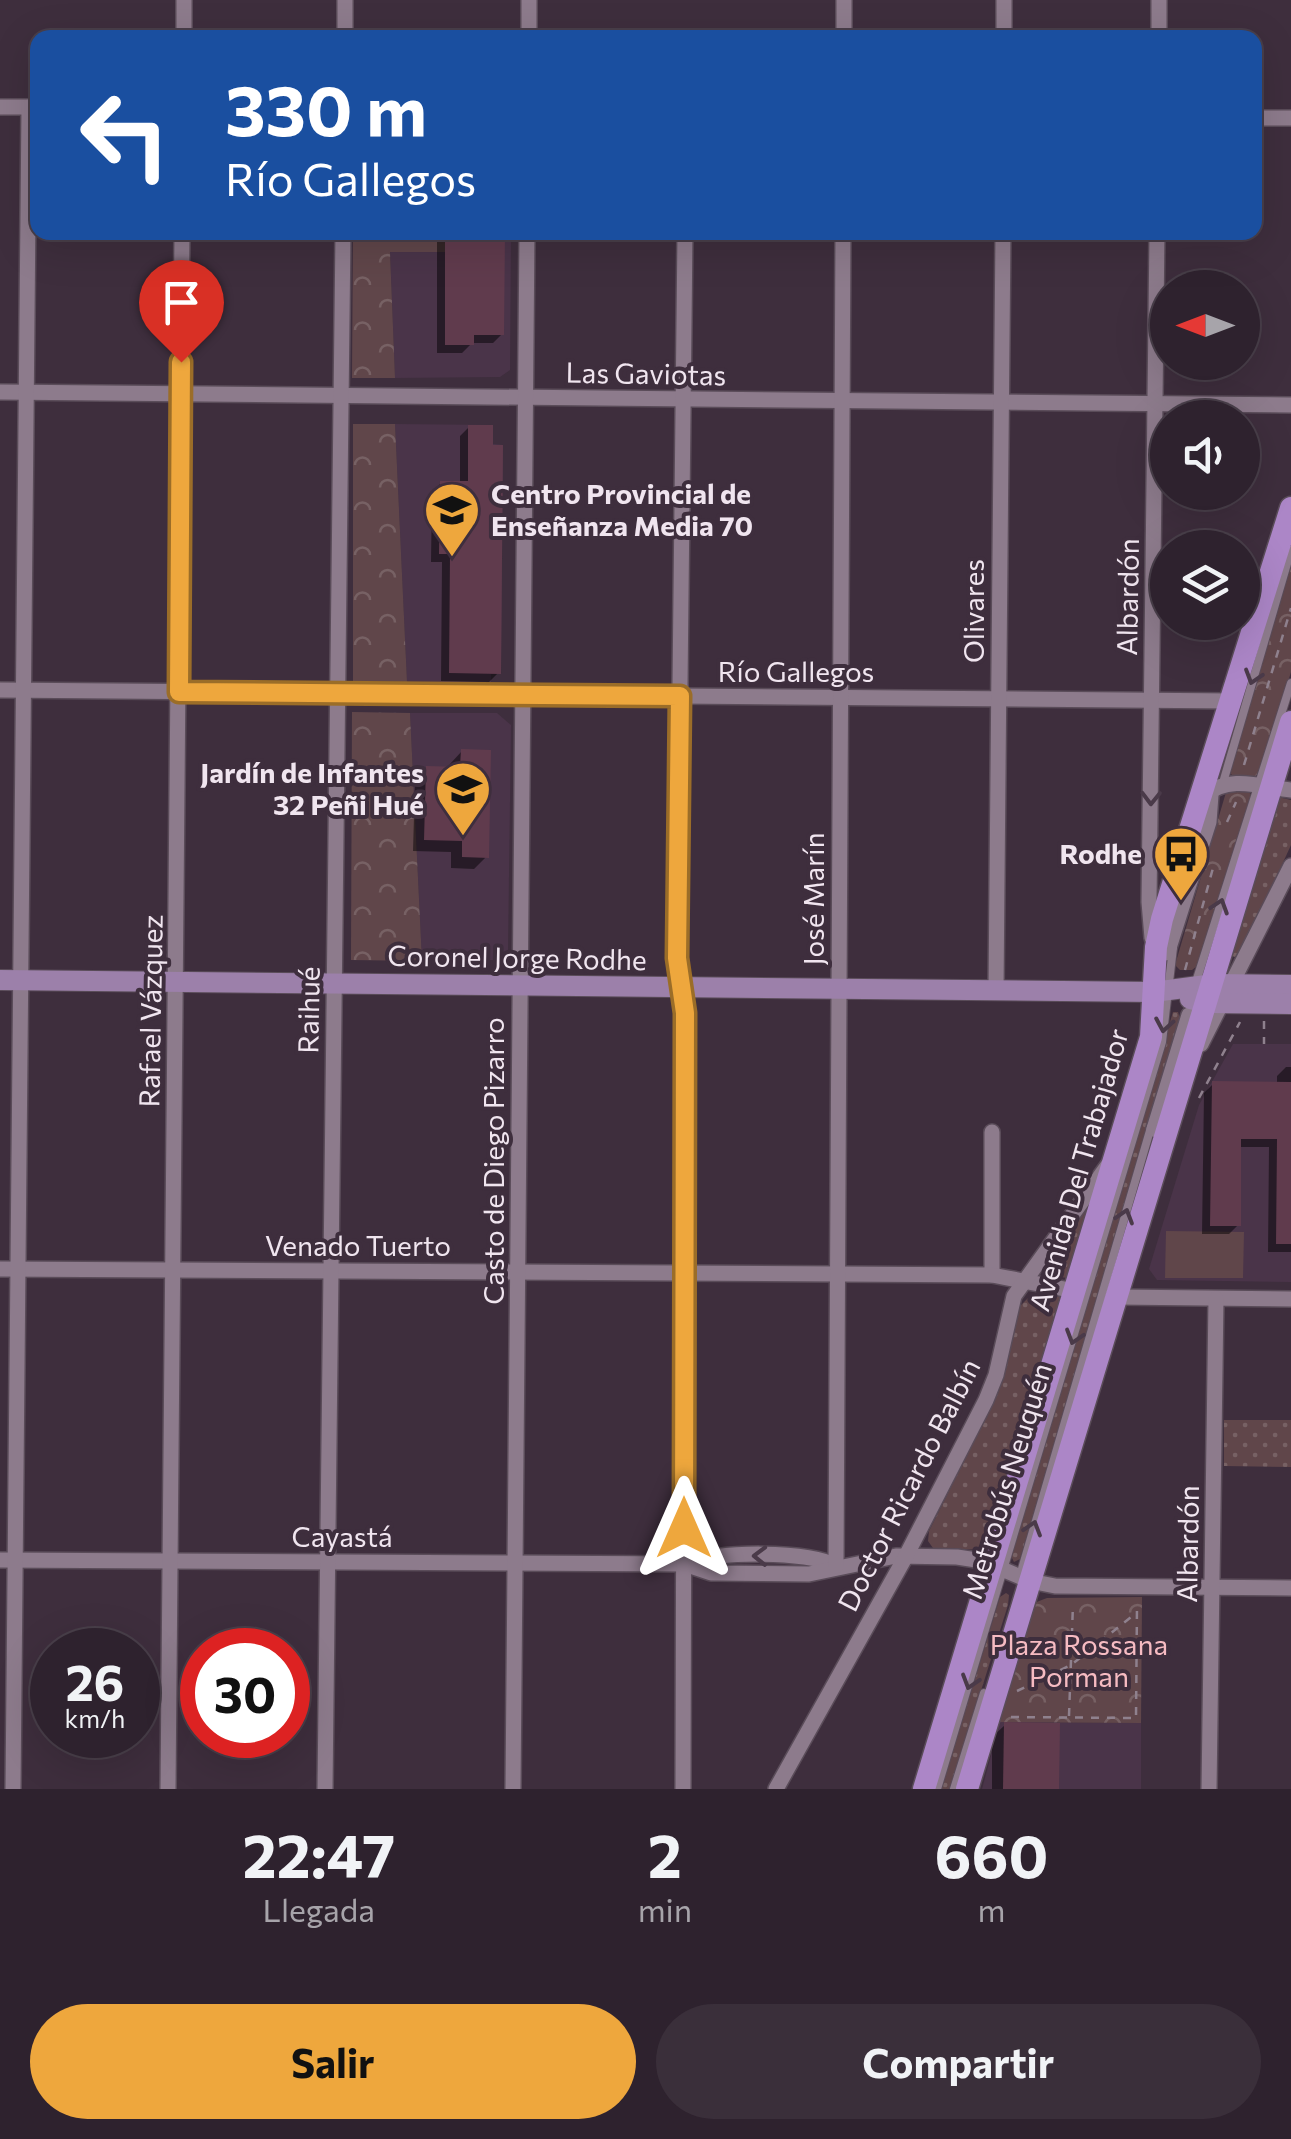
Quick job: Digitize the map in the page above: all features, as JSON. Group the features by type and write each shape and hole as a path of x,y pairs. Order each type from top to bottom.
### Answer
{"main road":[{"name":"Avenida Del Trabajador","path":"966,1789 1074,1291 1164,992 1162,919 1291,508"},
{"name":"Avenida Del Trabajador","path":"924,1789 1012,1573 1117,1296 1188,1070 1207,990 1279,789 1291,722"},
{"name":"Coronel Jorge Rodhe","path":"10,980 1164,992 1291,985"},
{"name":"Coronel Jorge Rodhe","path":"1207,990 1291,1004"}],"street":[{"path":"184,0 184,30"},
{"path":"345,0 345,30"},
{"path":"529,0 529,30"},
{"path":"844,0 844,30"},
{"path":"1004,0 1004,30"},
{"path":"1159,0 1159,30"},
{"path":"0,107 30,108"},
{"path":"1262,118 1291,118"},
{"path":"13,1789 8,1560 18,1269 10,980 23,690 30,230"},
{"name":"Rafael Vázquez","path":"168,1789 182,240"},
{"name":"Raihué","path":"325,1789 343,240"},
{"name":"Casto de Diego Pizarro","path":"514,1789 527,240"},
{"path":"683,1789 685,1013 677,958 685,240"},
{"name":"José Marín","path":"836,1566 843,240"},
{"name":"Olivares","path":"996,990 1002,240"},
{"name":"Albardón","path":"1155,400 1157,240"},
{"name":"Las Gaviotas","path":"0,392 1150,404"},
{"name":"Las Gaviotas","path":"1260,405 1291,405"},
{"name":"Albardón","path":"1154,510 1150,902 1166,957"},
{"name":"Río Gallegos","path":"0,690 1231,701"},
{"path":"1198,804 1222,785 1279,789"},
{"path":"1211,795 1209,822 1166,957 1163,949 1211,795"},
{"path":"1207,990 1291,866"},
{"path":"1194,1013 1193,1030 1161,1131 1154,1129 1189,1015 1194,1013"},
{"path":"992,1132 992,1275"},
{"name":"Doctor Ricardo Balbín","path":"776,1789 906,1556 991,1388 1009,1311 1023,1280 1116,1154"},
{"name":"Venado Tuerto","path":"0,1269 992,1275 1074,1291"},
{"path":"1117,1296 1291,1299"},
{"name":"Albardón","path":"1210,1789 1216,1299"},
{"name":"Cayastá","path":"8,1560 684,1564 711,1555 820,1558 836,1566 906,1556 964,1558 1056,1586 1291,1588"}],"lane":[{"name":"Metrobús Neuquén","path":"954,1789 1162,1042 1164,992 1173,950 1291,550"},
{"path":"1279,789 1291,683"},
{"name":"Metrobús Neuquén","path":"937,1789 1207,990"}],"path":[{"path":"1240,778 1291,608"},
{"path":"1231,763 1244,764"},
{"path":"1224,829 1238,796"},
{"path":"1207,990 1188,960 1214,862"},
{"path":"1166,957 1199,961"},
{"path":"1258,1018 1264,1018 1264,1044"},
{"path":"1196,1102 1238,1024 1246,1019"},
{"path":"1225,1031 1232,1036"},
{"path":"1000,1716 1136,1718 1136,1614 1137,1600 1142,1600"},
{"path":"1069,1717 1073,1602"},
{"path":"1006,1696 1071,1665 1136,1614"}],"shaded area":[{"path":"445,240 511,240 510,370 500,377 395,378 390,251 444,252"},
{"name":"Centro Provincial de Enseñanza Media 70","path":"395,424 493,425 493,444 503,445 501,674 491,674 491,682 407,682"},
{"name":"Jardín de Infantes 32 Peñi Hué","path":"410,713 497,713 511,725 508,950 497,960 422,961"},
{"path":"1233,1044 1291,1044 1291,1282 1157,1280 1149,1269 1199,1105"},
{"path":"1000,1722 1141,1723 1141,1789 982,1789"}],"green space":[{"path":"353,240 445,240 445,252 390,252 395,378 352,378"},
{"path":"353,424 395,424 407,682 353,681"},
{"path":"1291,565 1291,672 1259,773 1253,778 1233,776 1229,772 1231,763"},
{"path":"352,712 410,713 422,961 351,960"},
{"path":"1227,789 1249,791 1251,796 1197,966 1180,970 1175,965"},
{"path":"1278,797 1291,800 1291,845 1241,954 1234,957 1230,954"},
{"path":"1173,1012 1178,1012 1180,1019 1020,1559 1014,1562 1011,1556"},
{"path":"1095,1198 1068,1278 1044,1275 1044,1265"},
{"path":"1166,1231 1244,1232 1243,1278 1165,1278"},
{"path":"1045,1293 1062,1298 986,1550 933,1548 928,1541 929,1531 999,1391 1019,1307 1028,1298"},
{"path":"1224,1420 1291,1420 1291,1467 1224,1466"},
{"path":"1006,1593 1008,1605 950,1789 941,1789 1000,1597"},
{"name":"Plaza Rossana Porman","path":"1142,1597 1141,1723 996,1722 1034,1603 1047,1598"}],"building":[{"path":"445,240 505,240 504,335 474,335 474,345 445,345"},
{"path":"468,425 493,425 493,445 503,445 501,674 449,673 450,554 439,554 440,481 468,481"},
{"path":"461,749 491,750 489,858 462,857 462,841 424,840 426,766 460,767"},
{"path":"1212,1081 1291,1082 1291,1244 1276,1244 1277,1139 1241,1139 1241,1226 1210,1226"},
{"path":"1004,1722 1060,1723 1059,1789 1003,1789"}],"place":[{"name":"Centro Provincial de Enseñanza Media 70","path":"452,559"},
{"name":"Jardín de Infantes 32 Peñi Hué","path":"463,838"},
{"name":"Rodhe","path":"1181,903"}],"route":[{"path":"181,362 179,692 680,696 677,958 685,1013 684,1528"}]}
